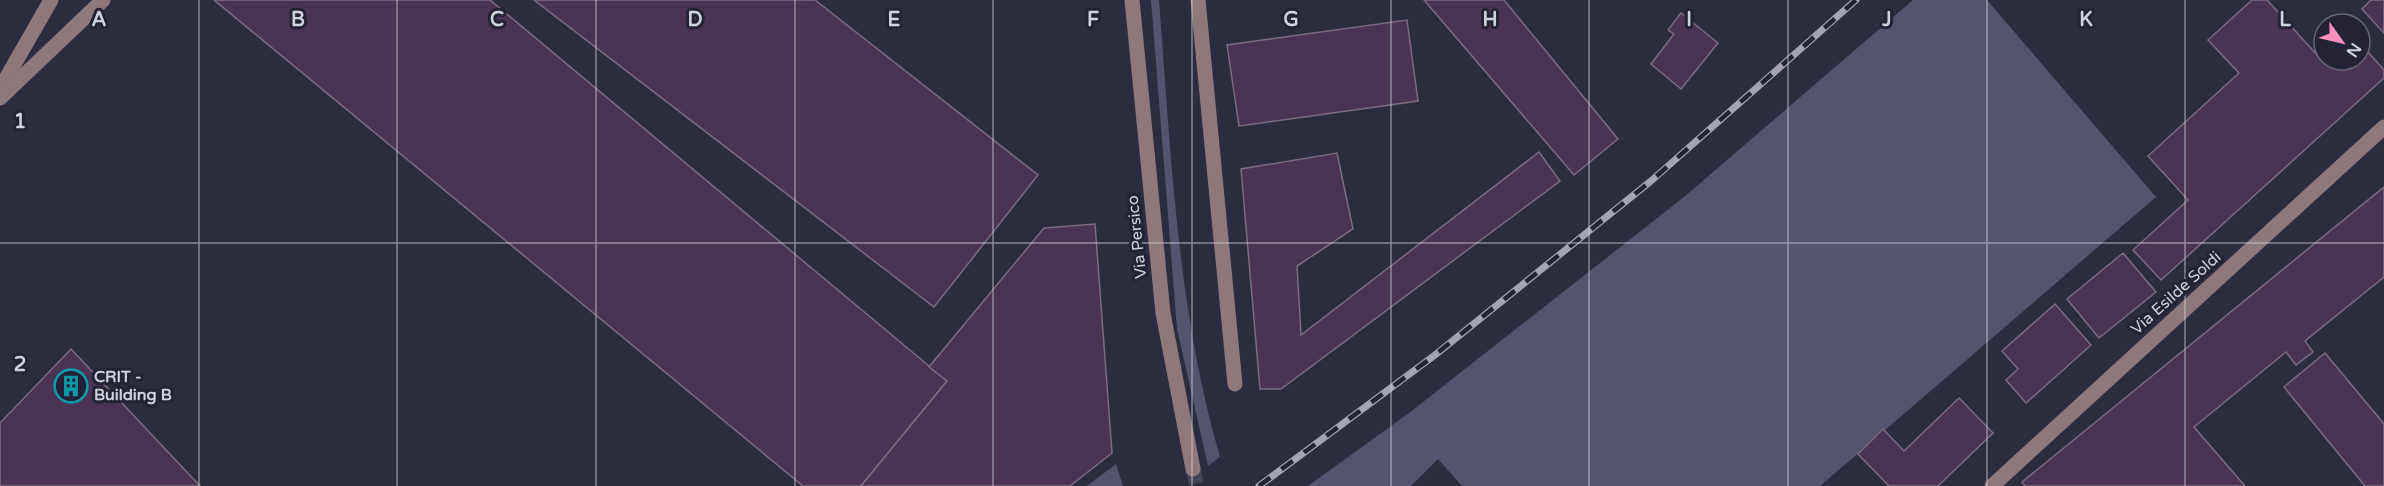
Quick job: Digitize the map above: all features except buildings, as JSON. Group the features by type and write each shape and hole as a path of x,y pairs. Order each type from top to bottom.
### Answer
{"street":[{"path":"0,88 51,0"},
{"path":"0,99 103,0"},
{"name":"Via Persico","path":"1132,0 1163,313 1193,469"},
{"path":"1198,0 1235,384"},
{"name":"Via Esilde Soldi","path":"1994,485 2384,128"}],"shaded area":[{"path":"1151,0 1159,0 1172,173 1185,288 1194,345 1220,457 1208,466 1177,329"},
{"path":"1913,0 1987,0 2156,197 1820,486 1462,486 1438,459 1411,486 1308,486 1409,413 1684,197"},
{"path":"1116,464 1123,486 1087,486"}],"tunnel":[{"path":"1193,469 1197,486"}],"railway":[{"path":"1259,486 1435,355 1651,181 1856,0"}],"place":[{"name":"CRIT - Building B","path":"71,386"}]}
